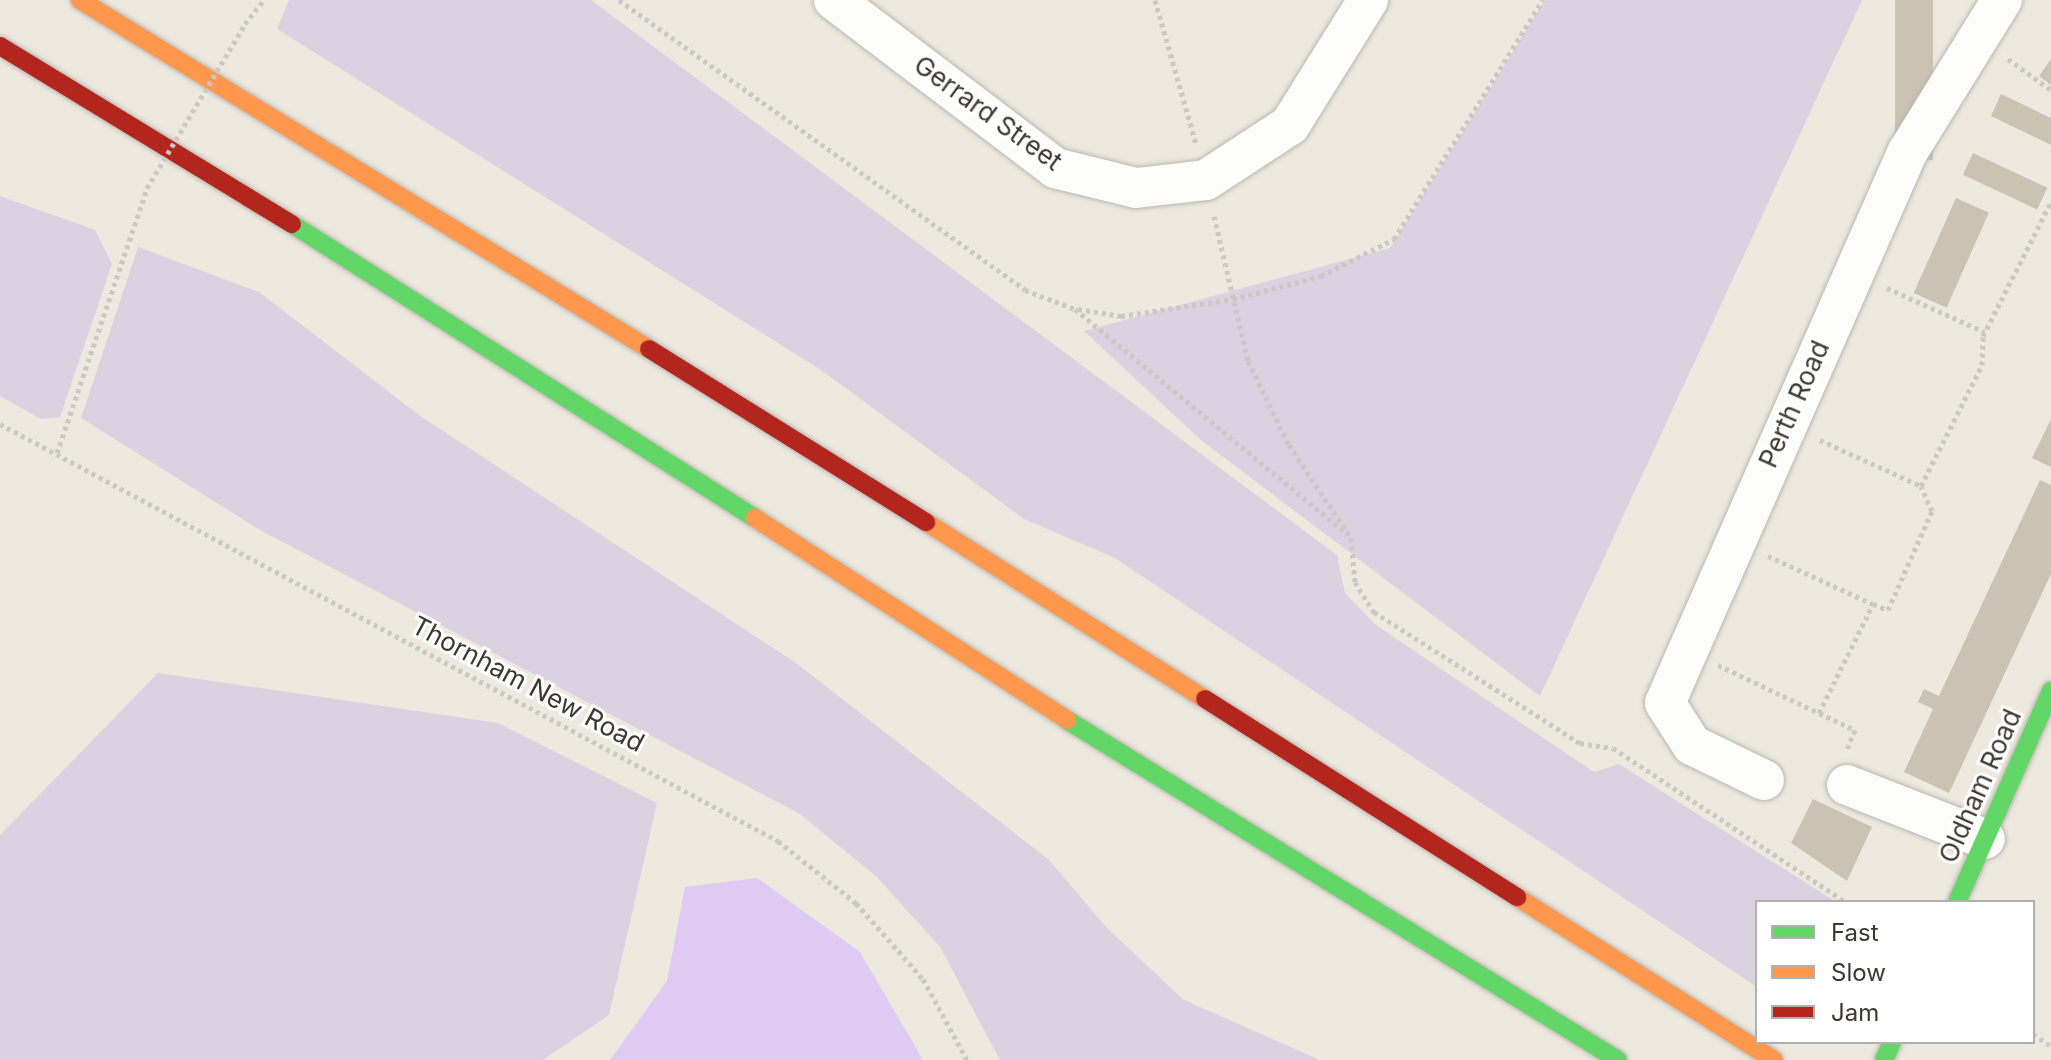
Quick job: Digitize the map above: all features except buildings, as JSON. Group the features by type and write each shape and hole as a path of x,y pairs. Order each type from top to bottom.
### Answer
{"main road":[{"path":"80,0 773,425 1774,1060"},
{"path":"0,46 422,303 1081,729 1618,1060"},
{"name":"Oldham Road","path":"1958,900 2051,691"}],"street":[{"name":"Gerrard Street","path":"834,0 1055,168 1136,188 1206,180"},
{"path":"1206,180 1290,125 1368,0"},
{"name":"Perth Road","path":"1764,780 1692,745 1665,703 1685,650 1907,153 2002,0"},
{"path":"1847,785 1985,839"}],"path":[{"path":"57,453 147,188 245,24 264,0"},
{"path":"619,0 1025,290 1075,309 1121,316 1233,299 1321,276 1394,239 1543,0"},
{"path":"1155,0 1206,180 1248,361 1289,445 1351,538 1355,582 1374,612 1580,743 1613,748 1843,900"},
{"path":"1978,38 2051,90"},
{"path":"1921,486 1982,365 1985,332 2051,202"},
{"path":"1853,273 1985,332"},
{"path":"1075,309 1351,538"},
{"name":"Thornham New Road","path":"0,424 778,841 856,903 923,979 967,1060"},
{"path":"1733,541 1888,610 1932,511 1921,486 1785,424"},
{"path":"1819,713 1873,604"},
{"path":"1685,650 1855,730"}],"shaded area":[{"path":"289,0 591,0 1337,555 1345,593 1376,625 1594,772 1619,764 1833,900 1755,900 1755,986 1115,558 1024,519 821,370 277,29"},
{"path":"1545,0 1862,0 1540,696 1202,441 1084,331 1390,248"},
{"path":"0,196 95,230 112,264 60,417 41,419 0,396"},
{"path":"138,247 259,292 419,415 796,663 1049,860 1107,928 1184,1000 1320,1060 1000,1060 940,947 877,877 800,814 260,530 81,418"},
{"path":"158,673 498,723 657,803 609,1015 543,1060 0,1060 0,835"},
{"path":"757,878 860,952 923,1060 610,1060 667,981 685,887"}],"traffic: fast":[{"path":"292,224 755,518"},
{"path":"1958,900 2051,691"},
{"path":"1067,720 1618,1060"},
{"path":"1884,1060 1891,1044"}],"traffic: slow":[{"path":"80,0 649,349"},
{"path":"755,518 1067,720"},
{"path":"926,522 1205,699"},
{"path":"1517,897 1774,1060"}],"traffic: jam":[{"path":"0,46 292,224"},
{"path":"649,349 926,522"},
{"path":"1205,699 1517,897"}]}
